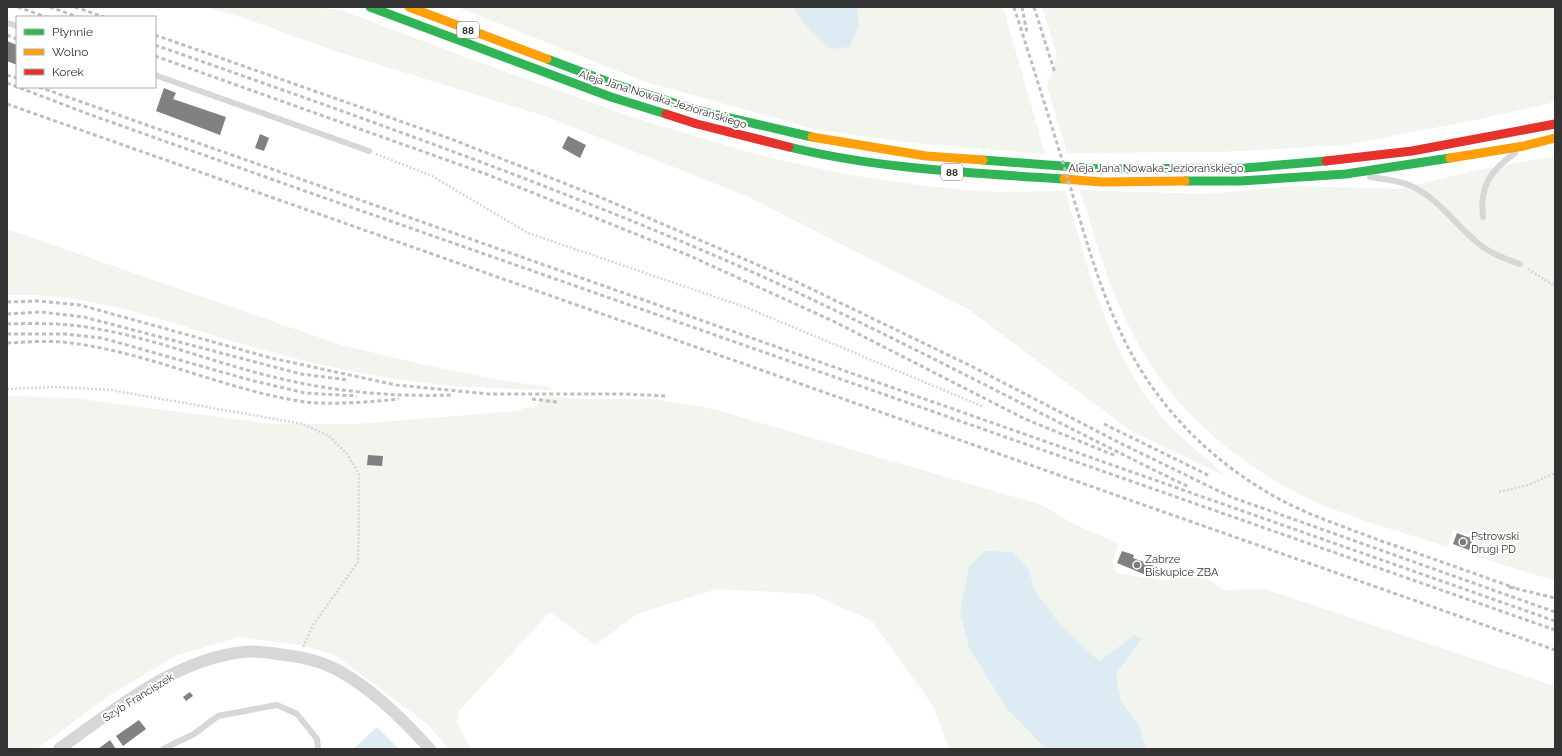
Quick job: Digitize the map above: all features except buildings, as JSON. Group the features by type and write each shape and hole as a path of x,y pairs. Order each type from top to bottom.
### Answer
{"main road":[{"name":"Aleja Jana Nowaka-Jeziorańskiego","path":"370,7 611,97 697,124 824,155 925,170 1102,182 1240,181 1346,174 1524,146 1555,138"},
{"name":"Aleja Jana Nowaka-Jeziorańskiego","path":"409,7 614,84 700,111 827,141 926,156 1100,169 1246,168 1339,160 1412,150 1525,131 1555,124"}],"street":[{"name":"Szyb Franciszek","path":"59,749 121,705 165,677 208,660 243,651 301,657 340,671 362,685 399,717 430,749"}],"lane":[{"path":"156,75 369,151"},
{"path":"1483,217 1482,199 1490,176 1502,162 1524,146"},
{"path":"1346,174 1408,184 1433,200 1467,234 1488,250 1520,264"},
{"path":"164,749 194,734 218,716 277,705 297,714 317,739 318,749"}],"path":[{"path":"369,151 432,176 528,233 745,307 984,407"},
{"path":"1520,264 1555,286"},
{"path":"7,389 56,387 111,390 303,424 328,436 347,454 359,474 358,562 313,625 305,641 301,657"},
{"path":"1499,492 1528,485 1555,473"}],"shaded area":[{"path":"206,7 316,7 341,10 473,60 635,118 762,156 850,175 926,186 995,192 1065,191 1102,310 1128,367 1144,393 1170,426 1227,477 1131,431 968,309 751,198 548,117 335,51 241,17"},
{"path":"457,7 793,7 805,25 859,24 857,7 1003,7 1045,154 913,143 818,130 643,81"},
{"path":"793,7 857,7 859,24 850,47 830,49 805,25"},
{"path":"1042,7 1555,7 1555,102 1480,119 1347,145 1220,152 1067,153 1047,86 1057,55"},
{"path":"1555,156 1555,581 1472,555 1477,537 1453,530 1448,547 1362,520 1328,507 1291,490 1270,478 1229,449 1192,416 1175,398 1156,373 1142,350 1125,318 1112,287 1100,255 1080,190 1204,194 1294,186 1400,189 1477,170"},
{"path":"7,229 341,345 421,364 505,381 551,387 551,390 449,385 414,382 373,375 313,363 274,353 175,323 109,306 75,299 41,295 7,295"},
{"path":"7,396 73,398 271,424 357,424 517,411 527,407 534,408 546,396 582,399 652,399 710,408 1042,505 1072,523 1119,544 1112,562 1117,573 1168,581 1190,567 1224,590 1265,589 1555,686 1555,749 1146,749 1140,727 1121,701 1116,674 1142,639 1135,636 1099,661 1060,624 1035,591 1029,570 960,612 969,648 1007,709 1046,749 949,749 933,706 872,621 812,594 717,589 637,614 595,645 550,612 459,711 457,723 471,749 449,749 426,723 335,655 301,645 239,637 175,656 110,695 37,749 7,749"},
{"path":"985,551 1013,552 1029,570 1035,591 1060,624 1099,661 1135,635 1142,639 1116,674 1121,701 1140,727 1146,749 1046,749 1007,709 969,648 960,612 969,566"},
{"path":"377,727 399,749 353,749"}],"railway":[{"path":"18,7 43,16"},
{"path":"50,7 75,16"},
{"path":"75,7 101,16"},
{"path":"1014,7 1087,243 1106,299 1135,361 1151,386 1169,409 1188,430 1232,469 1281,500 1318,517 1381,541 1515,588"},
{"path":"1022,7 1027,33"},
{"path":"1034,7 1055,73"},
{"path":"7,35 16,39"},
{"path":"156,35 451,139 602,198 795,281 971,366 1120,443 1231,497 1555,612"},
{"path":"156,45 373,122 518,176 732,263 847,316 1189,487"},
{"path":"156,56 486,174 688,255 835,322 1025,419 1116,456"},
{"path":"7,75 16,78"},
{"path":"7,83 16,86"},
{"path":"20,88 91,115 305,191 1555,630"},
{"path":"42,88 1555,621"},
{"path":"7,104 1555,650"},
{"path":"7,302 38,301 80,305 271,358 396,385 489,394 625,394 665,396"},
{"path":"7,314 41,312 84,317 301,374 348,380"},
{"path":"7,324 52,324 98,329 144,339 236,367 303,384 366,393 451,395"},
{"path":"7,334 65,334 102,338 250,380 305,393 357,396"},
{"path":"7,343 55,342 101,348 159,363 246,389 305,402 339,403 399,399"},
{"path":"532,399 557,402"},
{"path":"1104,424 1210,476"},
{"path":"1509,587 1555,598"}],"traffic: fast":[{"path":"370,7 611,97 666,114"},
{"path":"547,59 614,84 700,111 812,137"},
{"path":"789,147 891,165 960,172 1064,179"},
{"path":"1185,181 1240,181 1346,174 1450,158"},
{"path":"983,160 1100,169 1245,168 1326,161"}],"traffic: slow":[{"path":"409,7 547,59"},
{"path":"812,137 926,156 983,160"},
{"path":"1450,158 1524,146 1555,138"},
{"path":"1064,179 1102,182 1185,181"}],"traffic: jam":[{"path":"666,114 697,124 789,147"},
{"path":"1326,161 1412,151 1555,124"}],"place":[{"name":"Pstrowski Drugi PD","path":"1463,542"},
{"name":"Zabrze Biskupice ZBA","path":"1137,565"}]}
